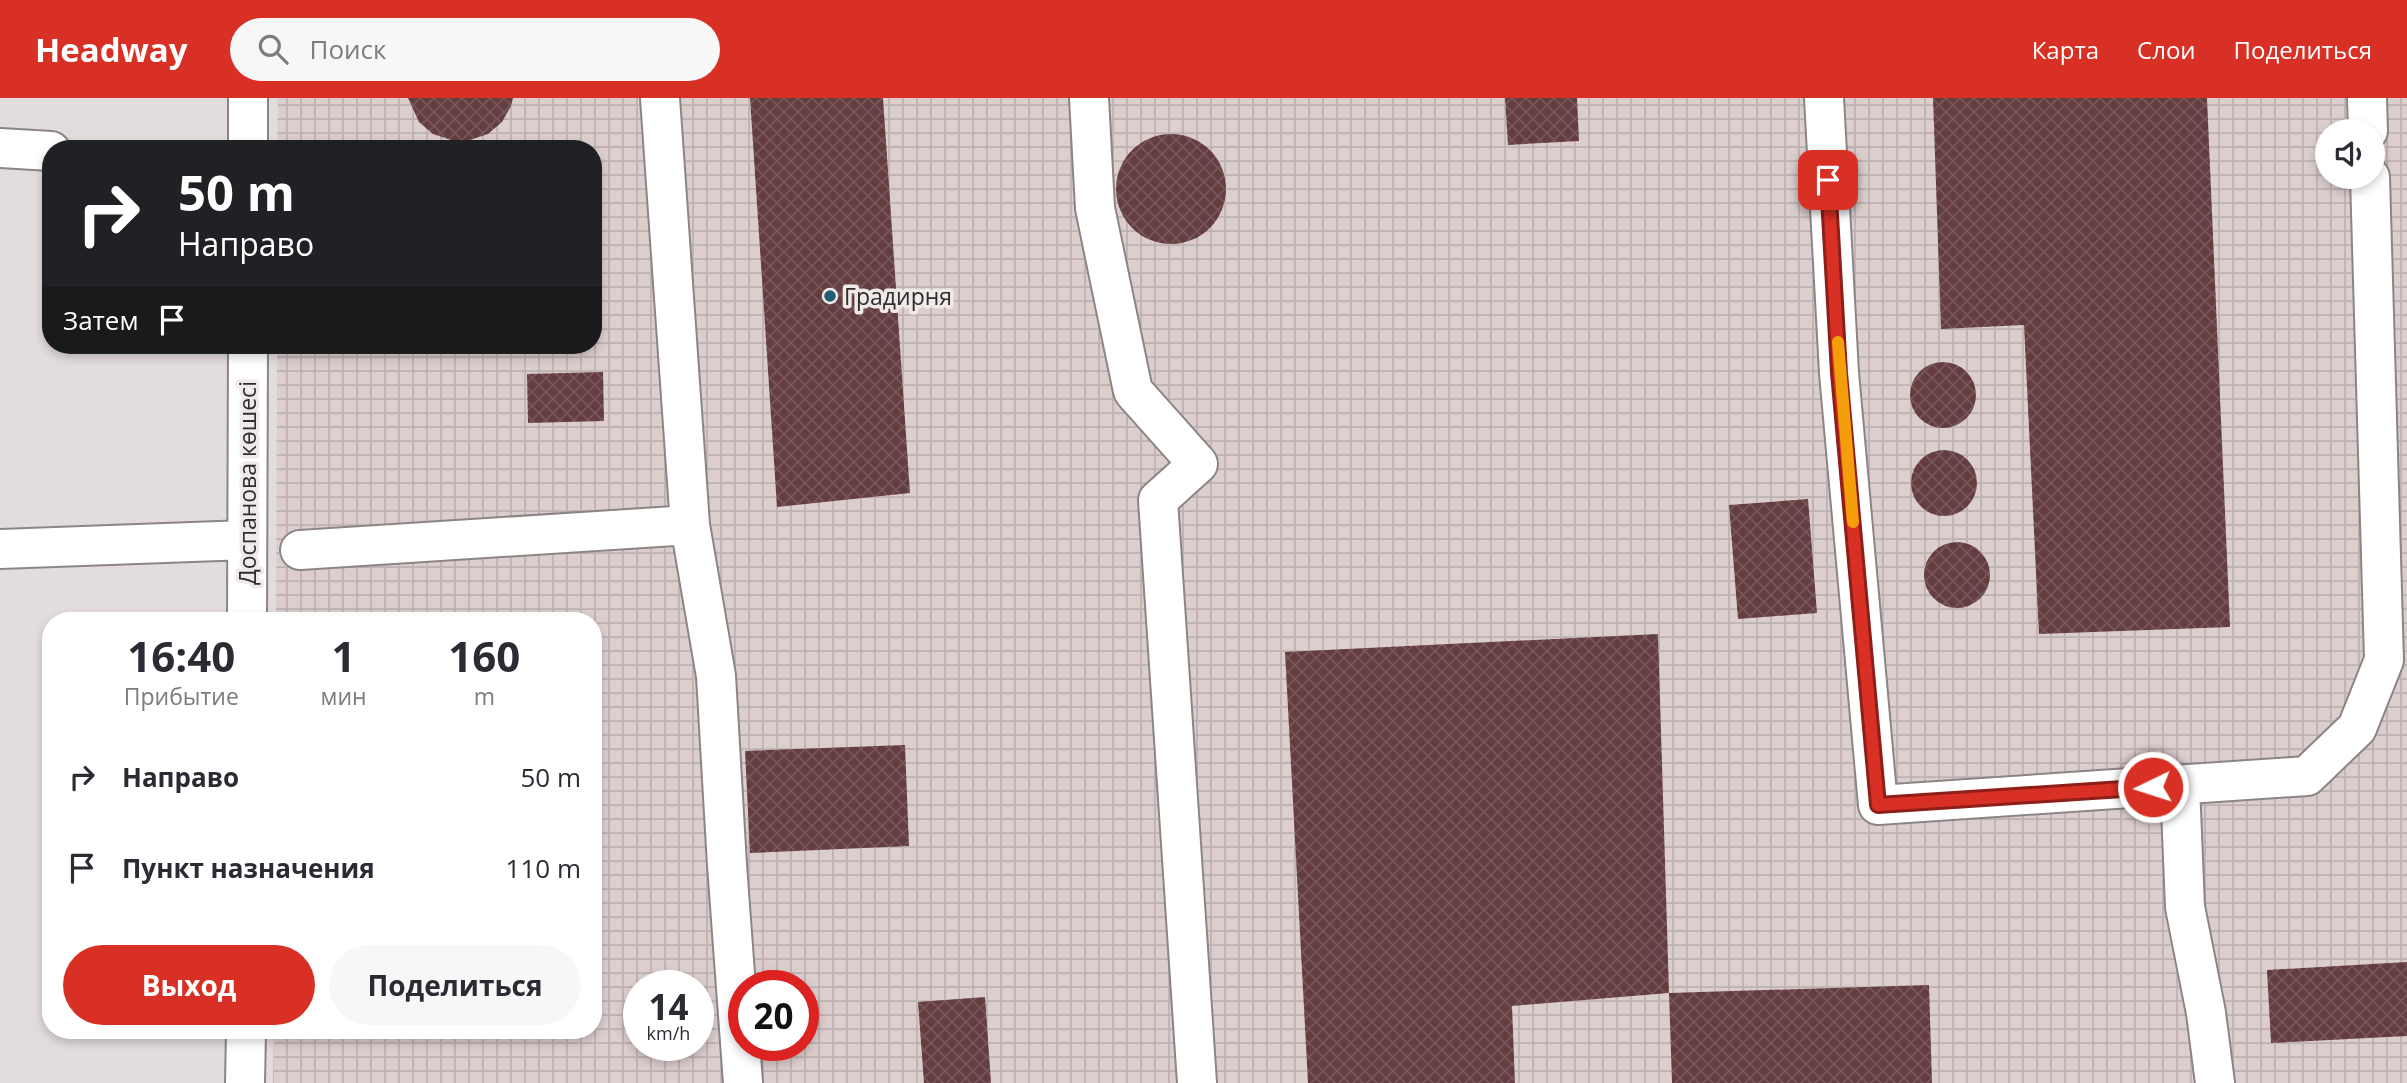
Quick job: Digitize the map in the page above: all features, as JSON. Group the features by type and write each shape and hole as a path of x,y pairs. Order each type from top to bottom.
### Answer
{"street":[{"path":"248,98 248,140"},
{"path":"660,98 690,525 716,676 743,1083"},
{"path":"1089,98 1095,208 1133,391 1198,464 1158,500 1197,1083"},
{"path":"1824,98 1839,373 1878,805 2307,776 2357,729 2384,660 2370,189"},
{"path":"2367,98 2368,119"},
{"path":"0,148 42,150"},
{"name":"Доспанова көшесі","path":"247,612 248,354"},
{"path":"300,550 690,525"},
{"path":"0,549 247,540"},
{"path":"2180,785 2185,907 2206,1013 2216,1083"},
{"path":"245,1083 246,1039"}],"shaded area":[{"path":"278,98 2407,98 2407,1083 273,1083 274,1039 602,1039 602,612 276,612 277,354 602,354 602,140 277,140"}],"building":[{"path":"408,98 513,98 502,122 488,134 470,140 451,140 433,134 419,122"},
{"name":"Градирня","path":"750,98 883,98 910,493 777,507"},
{"path":"1505,98 1577,98 1579,141 1508,145"},
{"path":"1933,98 2207,98 2230,627 2039,634 2024,325 1941,329"},
{"path":"1171,134 1192,138 1210,150 1222,168 1226,189 1222,210 1210,228 1192,240 1171,244 1150,240 1132,228 1120,210 1116,189 1120,168 1132,150 1150,138"},
{"path":"1943,362 1966,372 1976,395 1966,418 1943,428 1920,418 1910,395 1920,372"},
{"path":"603,372 604,421 528,423 527,374"},
{"path":"1944,450 1957,453 1967,460 1974,470 1977,483 1974,496 1967,506 1957,513 1944,516 1931,513 1921,506 1914,496 1911,483 1914,470 1921,460 1931,453"},
{"path":"1808,499 1817,613 1738,619 1729,505"},
{"path":"1957,542 1970,545 1980,552 1987,562 1990,575 1987,588 1980,598 1970,605 1957,608 1944,605 1934,598 1927,588 1924,575 1927,562 1934,552 1944,545"},
{"path":"1658,634 1669,993 1512,1006 1515,1083 1308,1083 1285,652"},
{"path":"905,745 909,846 750,853 745,751"},
{"path":"2407,962 2407,1036 2271,1043 2267,970"},
{"path":"1929,985 1932,1083 1672,1083 1669,993"},
{"path":"985,997 991,1083 924,1083 918,1002"}],"slow traffic":[{"path":"1838,342 1853,522"}],"place":[{"name":"Градирня","path":"830,296"}],"route":[{"path":"1828,180 1839,373 1878,805 2153,787"}]}
